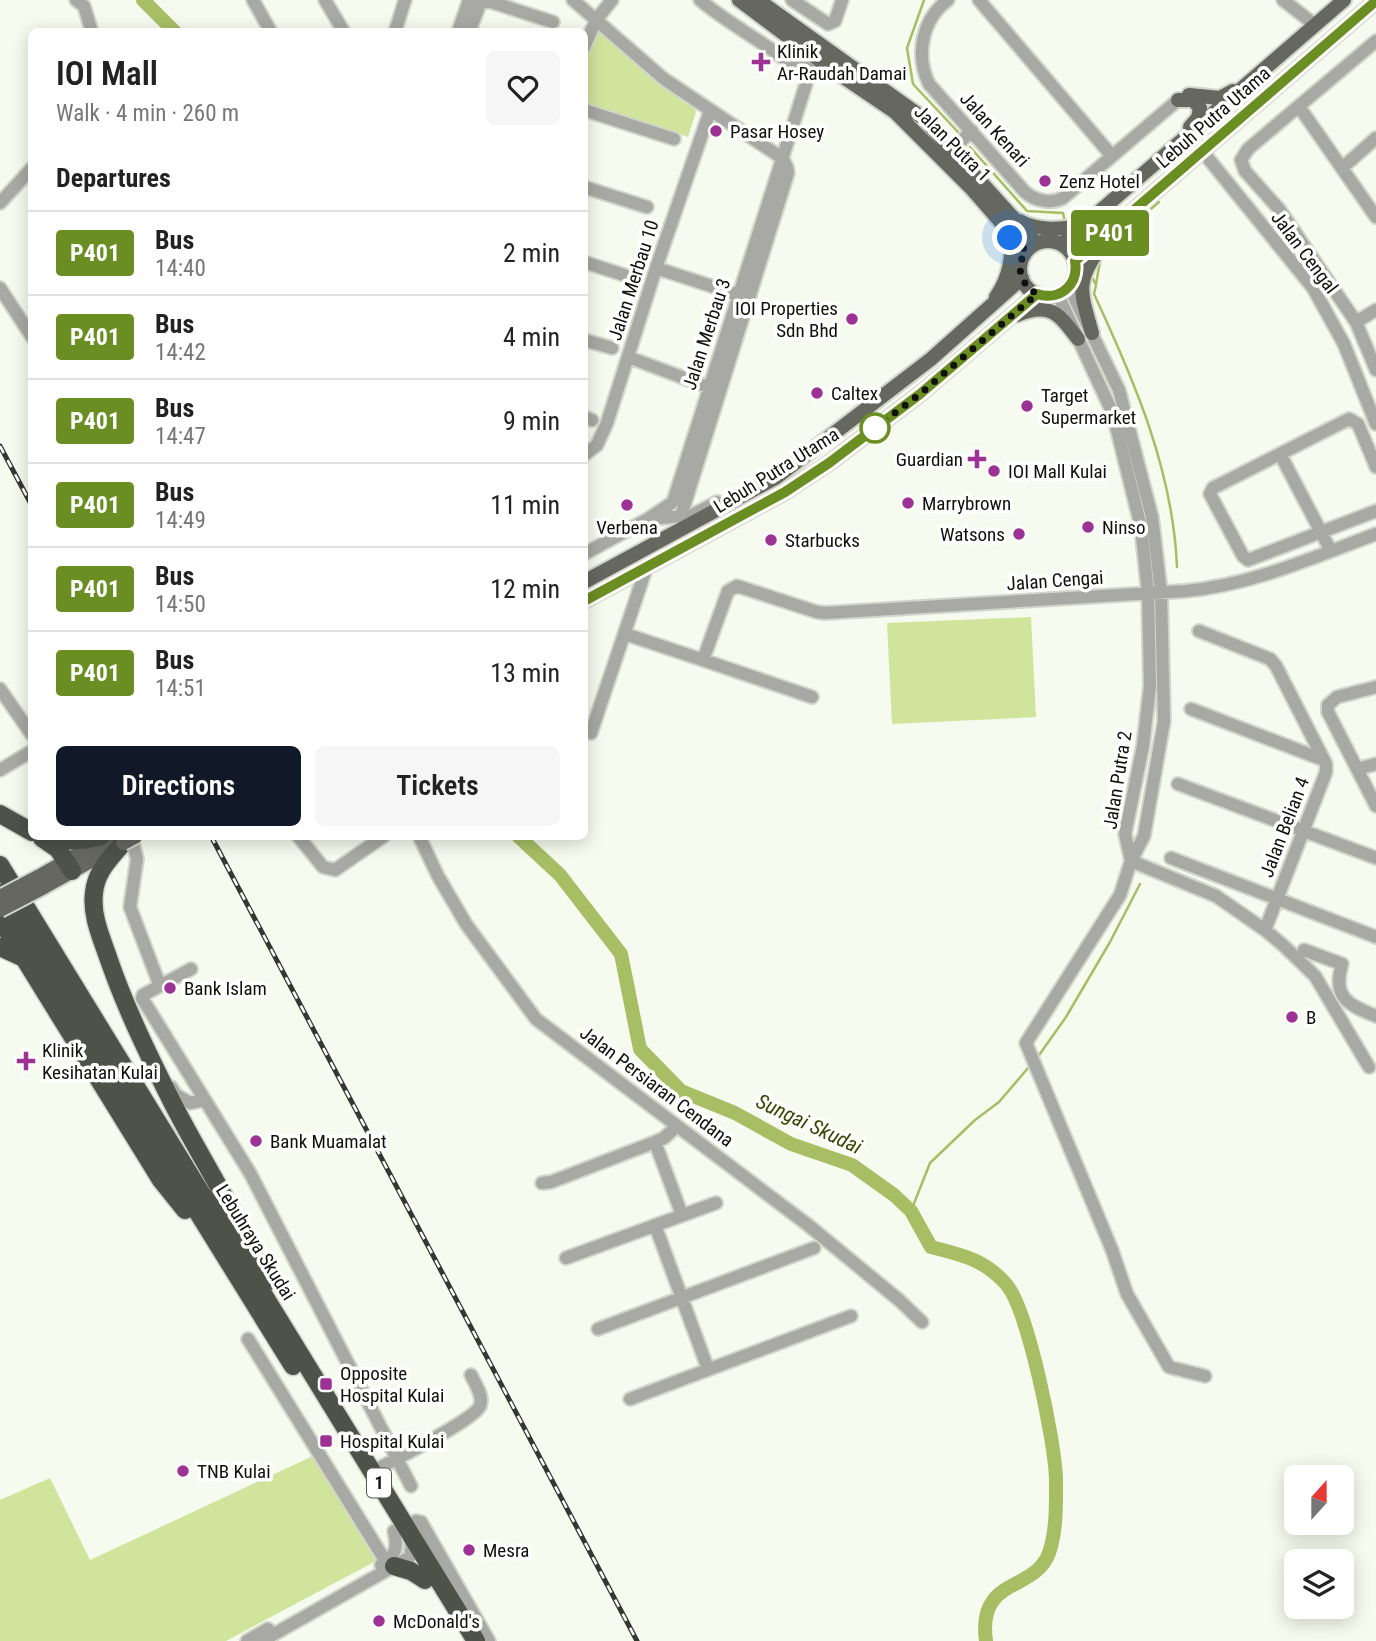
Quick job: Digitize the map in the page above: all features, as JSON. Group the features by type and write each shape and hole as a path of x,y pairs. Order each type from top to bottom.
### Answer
{"highway":[{"path":"0,814 28,830"},
{"path":"46,840 58,849 69,866"},
{"path":"56,840 87,840"},
{"path":"123,840 97,877 93,894 99,930 122,997 172,1101 251,1247 282,1325"},
{"name":"Lebuhraya Skudai","path":"0,865 372,1472 399,1523 410,1557 462,1641"},
{"name":"1","path":"0,895 245,1288"},
{"path":"0,919 161,1180 245,1288"},
{"path":"0,947 26,959"},
{"name":"Lebuhraya Skudai","path":"245,1288 476,1641"},
{"path":"390,1564 411,1571 425,1580"}],"main road":[{"name":"Jalan Putra 1","path":"739,0 830,68 895,112 1010,222"},
{"name":"Jalan Putra 1","path":"758,0 923,118 952,149 1031,247"},
{"name":"Lebuh Putra Utama","path":"1062,244 1344,0"},
{"name":"Lebuh Putra Utama","path":"1075,261 1376,1"},
{"path":"1178,100 1194,94 1212,99 1220,98 1257,76"},
{"path":"1160,160 1200,113 1198,104 1193,100 1178,100"},
{"path":"981,314 1002,288 1010,264 1010,222 1052,230 1085,225"},
{"path":"1092,332 1081,284 1085,271 1112,231"},
{"path":"1044,240 1062,244 1069,249 1075,261 1076,274 1064,291 1048,297 1030,290 1022,278 1020,264 1031,247 1044,240"},
{"name":"Lebuh Putra Utama","path":"588,580 777,477 931,359 1022,278"},
{"name":"Lebuh Putra Utama","path":"588,599 785,492 829,463 920,394 1037,294"},
{"path":"1008,318 1028,310 1047,310 1063,319 1078,339"},
{"path":"0,910 41,882 121,840"},
{"path":"0,895 41,882"}],"street":[{"path":"76,0 85,6 91,28"},
{"path":"253,0 269,28"},
{"path":"325,0 342,28"},
{"path":"396,28 405,0"},
{"path":"460,28 470,0"},
{"path":"573,0 664,79 782,158"},
{"path":"588,38 596,20 612,0"},
{"path":"700,0 719,16 787,61 830,68"},
{"path":"792,0 826,23 833,23 842,0"},
{"name":"Jalan Kenari","path":"948,0 932,13 923,39 925,77 1025,192 1038,199 1059,200 1178,100"},
{"path":"979,0 1112,156"},
{"path":"1283,0 1315,25"},
{"path":"471,28 480,4 488,1 553,22"},
{"path":"1376,41 1300,108 1248,149 1243,155 1242,166 1279,209 1356,323 1376,370"},
{"name":"Jalan Merbau 3","path":"588,552 673,502 715,389 744,297 806,80 787,61"},
{"path":"1300,108 1376,218"},
{"path":"588,111 674,139"},
{"name":"Jalan Merbau 10","path":"588,452 597,445 710,111"},
{"path":"952,149 972,131"},
{"path":"1342,168 1376,138"},
{"name":"Jalan Cengal","path":"1203,152 1313,288 1344,344 1376,424"},
{"path":"0,204 28,172"},
{"path":"588,188 647,207"},
{"path":"588,263 636,279"},
{"path":"656,268 744,297"},
{"path":"0,288 28,331"},
{"name":"Jalan Putra 2","path":"1064,291 1092,332 1119,390 1152,517 1154,593 1150,686 1143,746 1125,834 1131,861"},
{"name":"Jalan Putra 2","path":"1064,291 1078,339 1113,414 1154,593 1164,687 1161,746 1144,836 1131,861"},
{"path":"1356,323 1376,310"},
{"path":"588,341 612,348"},
{"path":"628,357 715,389 681,516"},
{"path":"1376,467 1358,424 1353,419 1346,420 1210,491 1210,496 1246,559 1376,512"},
{"path":"1280,454 1331,551"},
{"path":"648,519 692,515 758,480 777,477"},
{"name":"Jalan Cengai","path":"703,660 728,590 737,586 817,612 1180,592 1226,586 1376,534"},
{"path":"591,733 646,569"},
{"name":"Jalan Belian 4","path":"1199,631 1270,659 1324,760 1326,772 1265,930"},
{"path":"625,634 812,697"},
{"path":"1376,687 1337,697 1328,705 1328,712 1376,806"},
{"path":"0,689 28,729"},
{"path":"1191,709 1324,760"},
{"path":"1,767 28,753"},
{"path":"1357,769 1376,764"},
{"path":"1178,784 1376,858"},
{"path":"126,840 136,859 130,907 160,986"},
{"path":"301,840 317,861 328,870 335,870 378,840"},
{"name":"Jalan Persiaran Cendana","path":"421,840 466,924 536,1019 808,1225 900,1300 922,1322"},
{"path":"1171,858 1376,937"},
{"path":"1205,1376 1169,1367 1126,1294 1102,1224 1026,1043 1120,895 1131,861 1216,896 1265,930 1315,976 1369,1067"},
{"path":"1304,950 1342,964 1337,983 1343,996 1357,1009 1376,1016"},
{"path":"191,970 142,998 250,1173 411,1486"},
{"path":"138,1028 176,1095 190,1103 205,1100"},
{"path":"542,1183 551,1182 655,1142 677,1126"},
{"path":"655,1142 682,1215"},
{"path":"566,1258 716,1203"},
{"path":"655,1225 708,1369"},
{"path":"598,1329 814,1248"},
{"path":"630,1399 851,1315"},
{"path":"248,1339 390,1564"},
{"path":"372,1472 464,1421 480,1407 481,1396 471,1375"},
{"path":"262,1641 390,1564 397,1549 399,1523 416,1521 421,1522 489,1641"},
{"path":"247,1641 390,1564 410,1557"}],"green space":[{"path":"595,29 664,88 694,108 696,112 688,137 588,103 588,49"},
{"path":"1031,617 1036,717 892,724 887,623"},
{"path":"313,1456 376,1561 226,1641 0,1641 0,1500 50,1478 90,1560"}],"waterway":[{"name":"Sungai Skudai","path":"143,0 171,28"},
{"path":"924,0 907,48 913,84 958,132"},
{"path":"970,147 1027,211 1063,213 1064,218"},
{"path":"1106,248 1159,202"},
{"path":"1096,284 1101,256"},
{"path":"1093,279 1096,285 1094,294 1137,393 1160,461 1174,531 1177,567"},
{"name":"Sungai Skudai","path":"522,840 560,875 621,954 640,1049 681,1091 735,1113 791,1144 852,1165 894,1195 911,1211 931,1247 981,1263 1006,1284 1023,1320 1031,1347 1051,1436 1056,1479 1055,1526 1052,1544 1042,1566 998,1595 990,1605 986,1620 986,1641"},
{"path":"1037,1058 1066,1017 1140,884"},
{"path":"911,1211 930,1163 975,1120 999,1102 1028,1068"}],"railway":[{"path":"0,446 28,498"},
{"path":"213,840 637,1641"}],"bus line":[{"name":"P401","path":"588,599 785,492 829,463 920,394 1037,294 1048,297 1066,290 1076,274 1075,261 1376,1"}],"place":[{"name":"Klinik Ar-Raudah Damai","path":"761,62"},
{"name":"Pasar Hosey","path":"716,131"},
{"name":"Zenz Hotel","path":"1045,181"},
{"name":"IOI Properties Sdn Bhd","path":"852,319"},
{"name":"Caltex","path":"817,393"},
{"name":"Target Supermarket","path":"1027,406"},
{"name":"Guardian","path":"977,459"},
{"name":"IOI Mall Kulai","path":"994,471"},
{"name":"Marrybrown","path":"908,503"},
{"name":"Verbena","path":"627,505"},
{"name":"Ninso","path":"1088,527"},
{"name":"Watsons","path":"1019,534"},
{"name":"Starbucks","path":"771,540"},
{"name":"Bank Islam","path":"170,988"},
{"name":"B","path":"1292,1017"},
{"name":"Klinik Kesihatan Kulai","path":"26,1061"},
{"name":"Bank Muamalat","path":"256,1141"},
{"name":"Opposite Hospital Kulai","path":"326,1384"},
{"name":"Hospital Kulai","path":"326,1441"},
{"name":"TNB Kulai","path":"183,1471"},
{"name":"Mesra","path":"469,1550"},
{"name":"McDonald's","path":"379,1621"}],"route":[{"path":"875,428 920,394 1037,294 1024,283 1020,274 1020,264 1026,251 1005,226 1010,238"}]}
